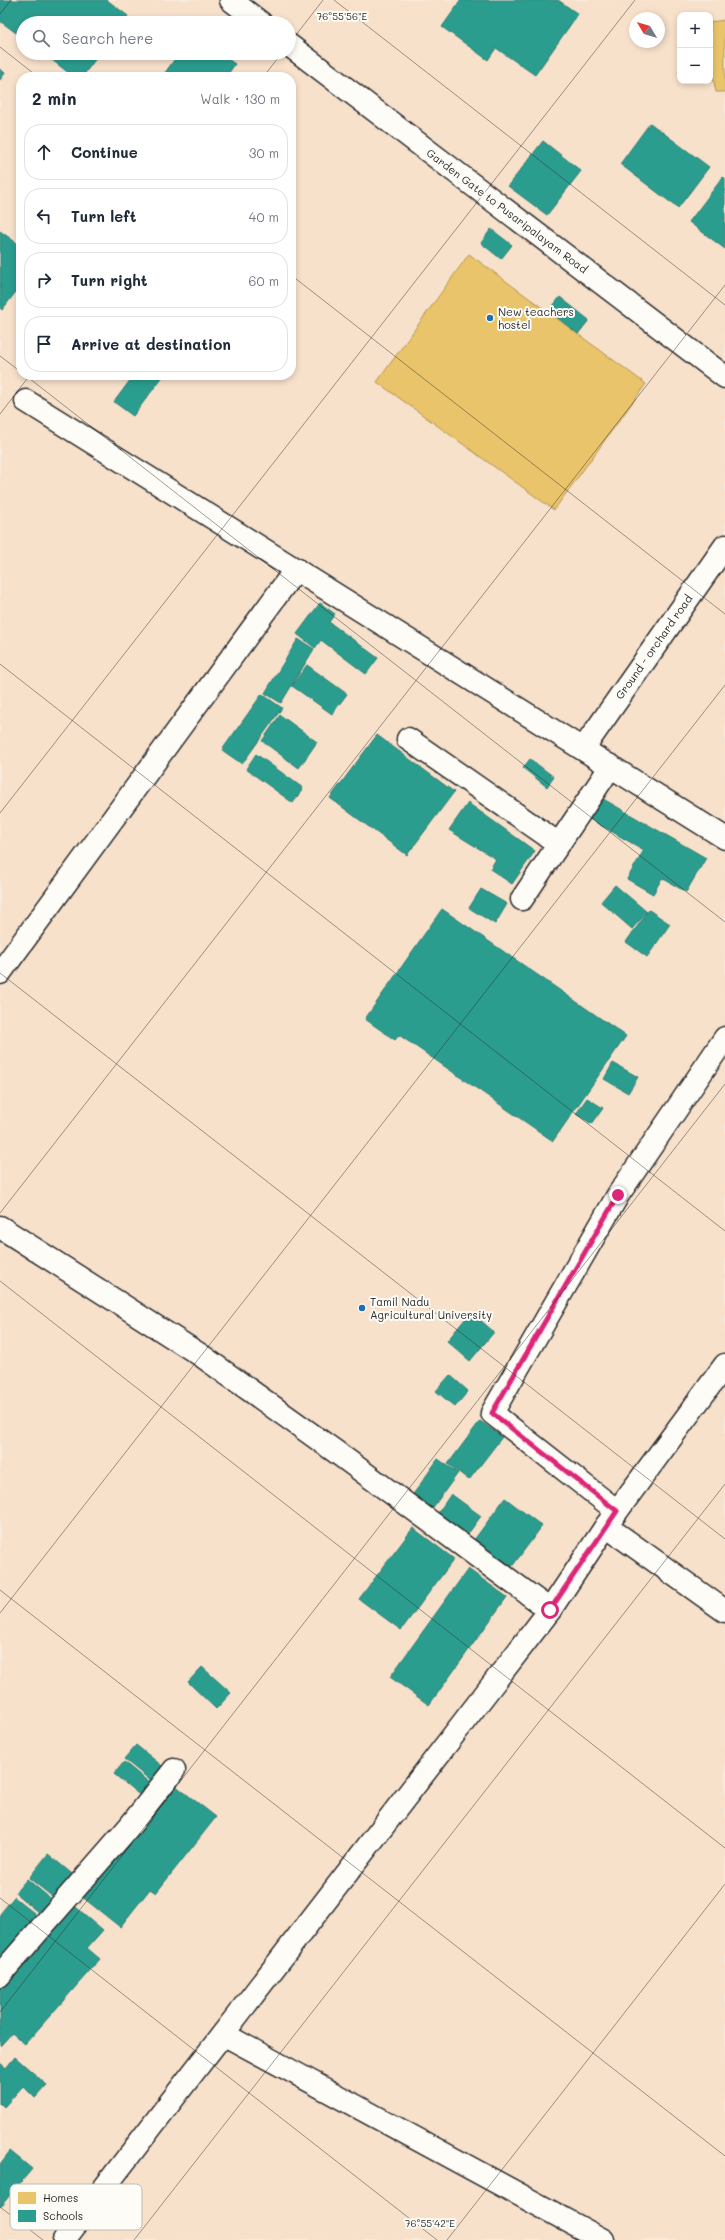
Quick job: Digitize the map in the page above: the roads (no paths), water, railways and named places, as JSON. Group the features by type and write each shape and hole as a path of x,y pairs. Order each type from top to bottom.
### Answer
{"street":[{"path":"231,0 252,16"},
{"name":"Garden Gate to Pusaripalayam Road","path":"296,50 725,377"},
{"path":"26,401 725,838"},
{"name":"Ground - orchard road","path":"583,748 725,546"},
{"path":"0,973 296,569"},
{"path":"408,740 559,844"},
{"path":"522,899 611,766"},
{"path":"725,1038 618,1195 492,1413 611,1519 725,1611"},
{"path":"0,1227 202,1356 330,1447 550,1610"},
{"path":"107,2184 550,1610 611,1519 725,1365"},
{"path":"0,1975 130,1828 174,1770"},
{"path":"223,2034 603,2240"},
{"path":"64,2240 72,2230"}],"place":[{"name":"New teachers hostel","path":"490,318"},
{"name":"Tamil Nadu Agricultural University","path":"362,1308"}]}
